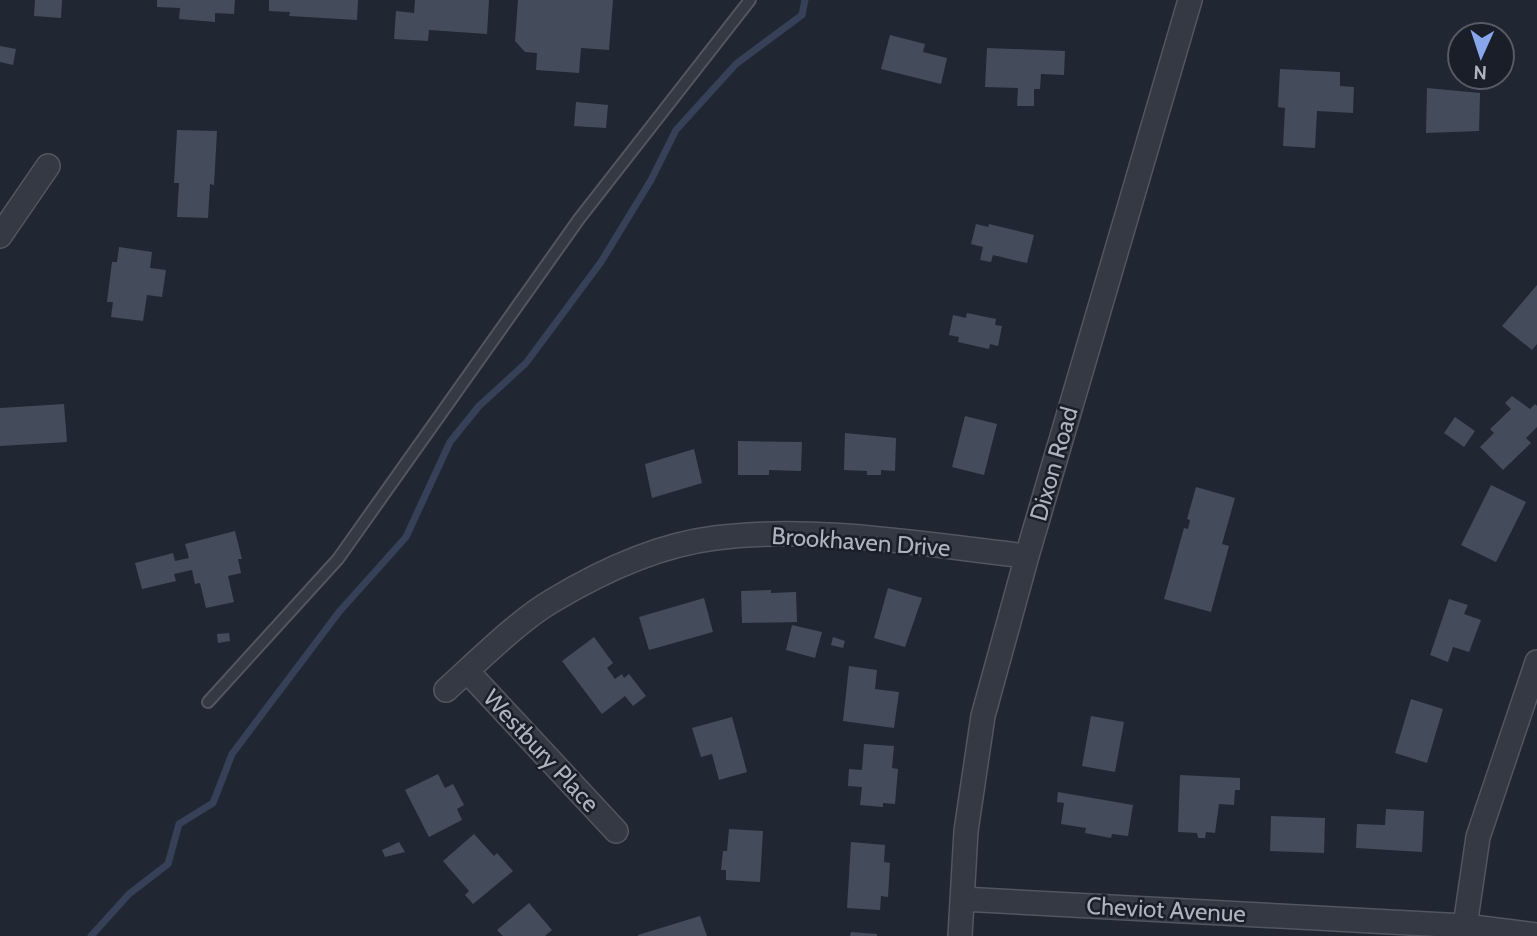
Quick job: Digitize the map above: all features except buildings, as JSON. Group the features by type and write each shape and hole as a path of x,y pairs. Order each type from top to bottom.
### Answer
{"street":[{"name":"Dixon Road","path":"960,936 972,776 983,716 1027,556 1190,0"},
{"path":"0,236 48,166"},
{"name":"Brookhaven Drive","path":"446,690 549,602 615,569 691,542 784,533 1027,556"},
{"path":"1465,931 1478,837 1537,662"},
{"name":"Westbury Place","path":"467,671 616,831"},
{"name":"Cheviot Avenue","path":"962,899 1537,935"}],"lane":[{"path":"208,702 338,559 579,219 750,0"}],"waterway":[{"path":"91,936 129,894 168,864 179,824 213,803 232,754 339,612 406,537 450,442 479,406 526,363 601,262 651,180 676,130 736,64 802,15 805,0"}]}
